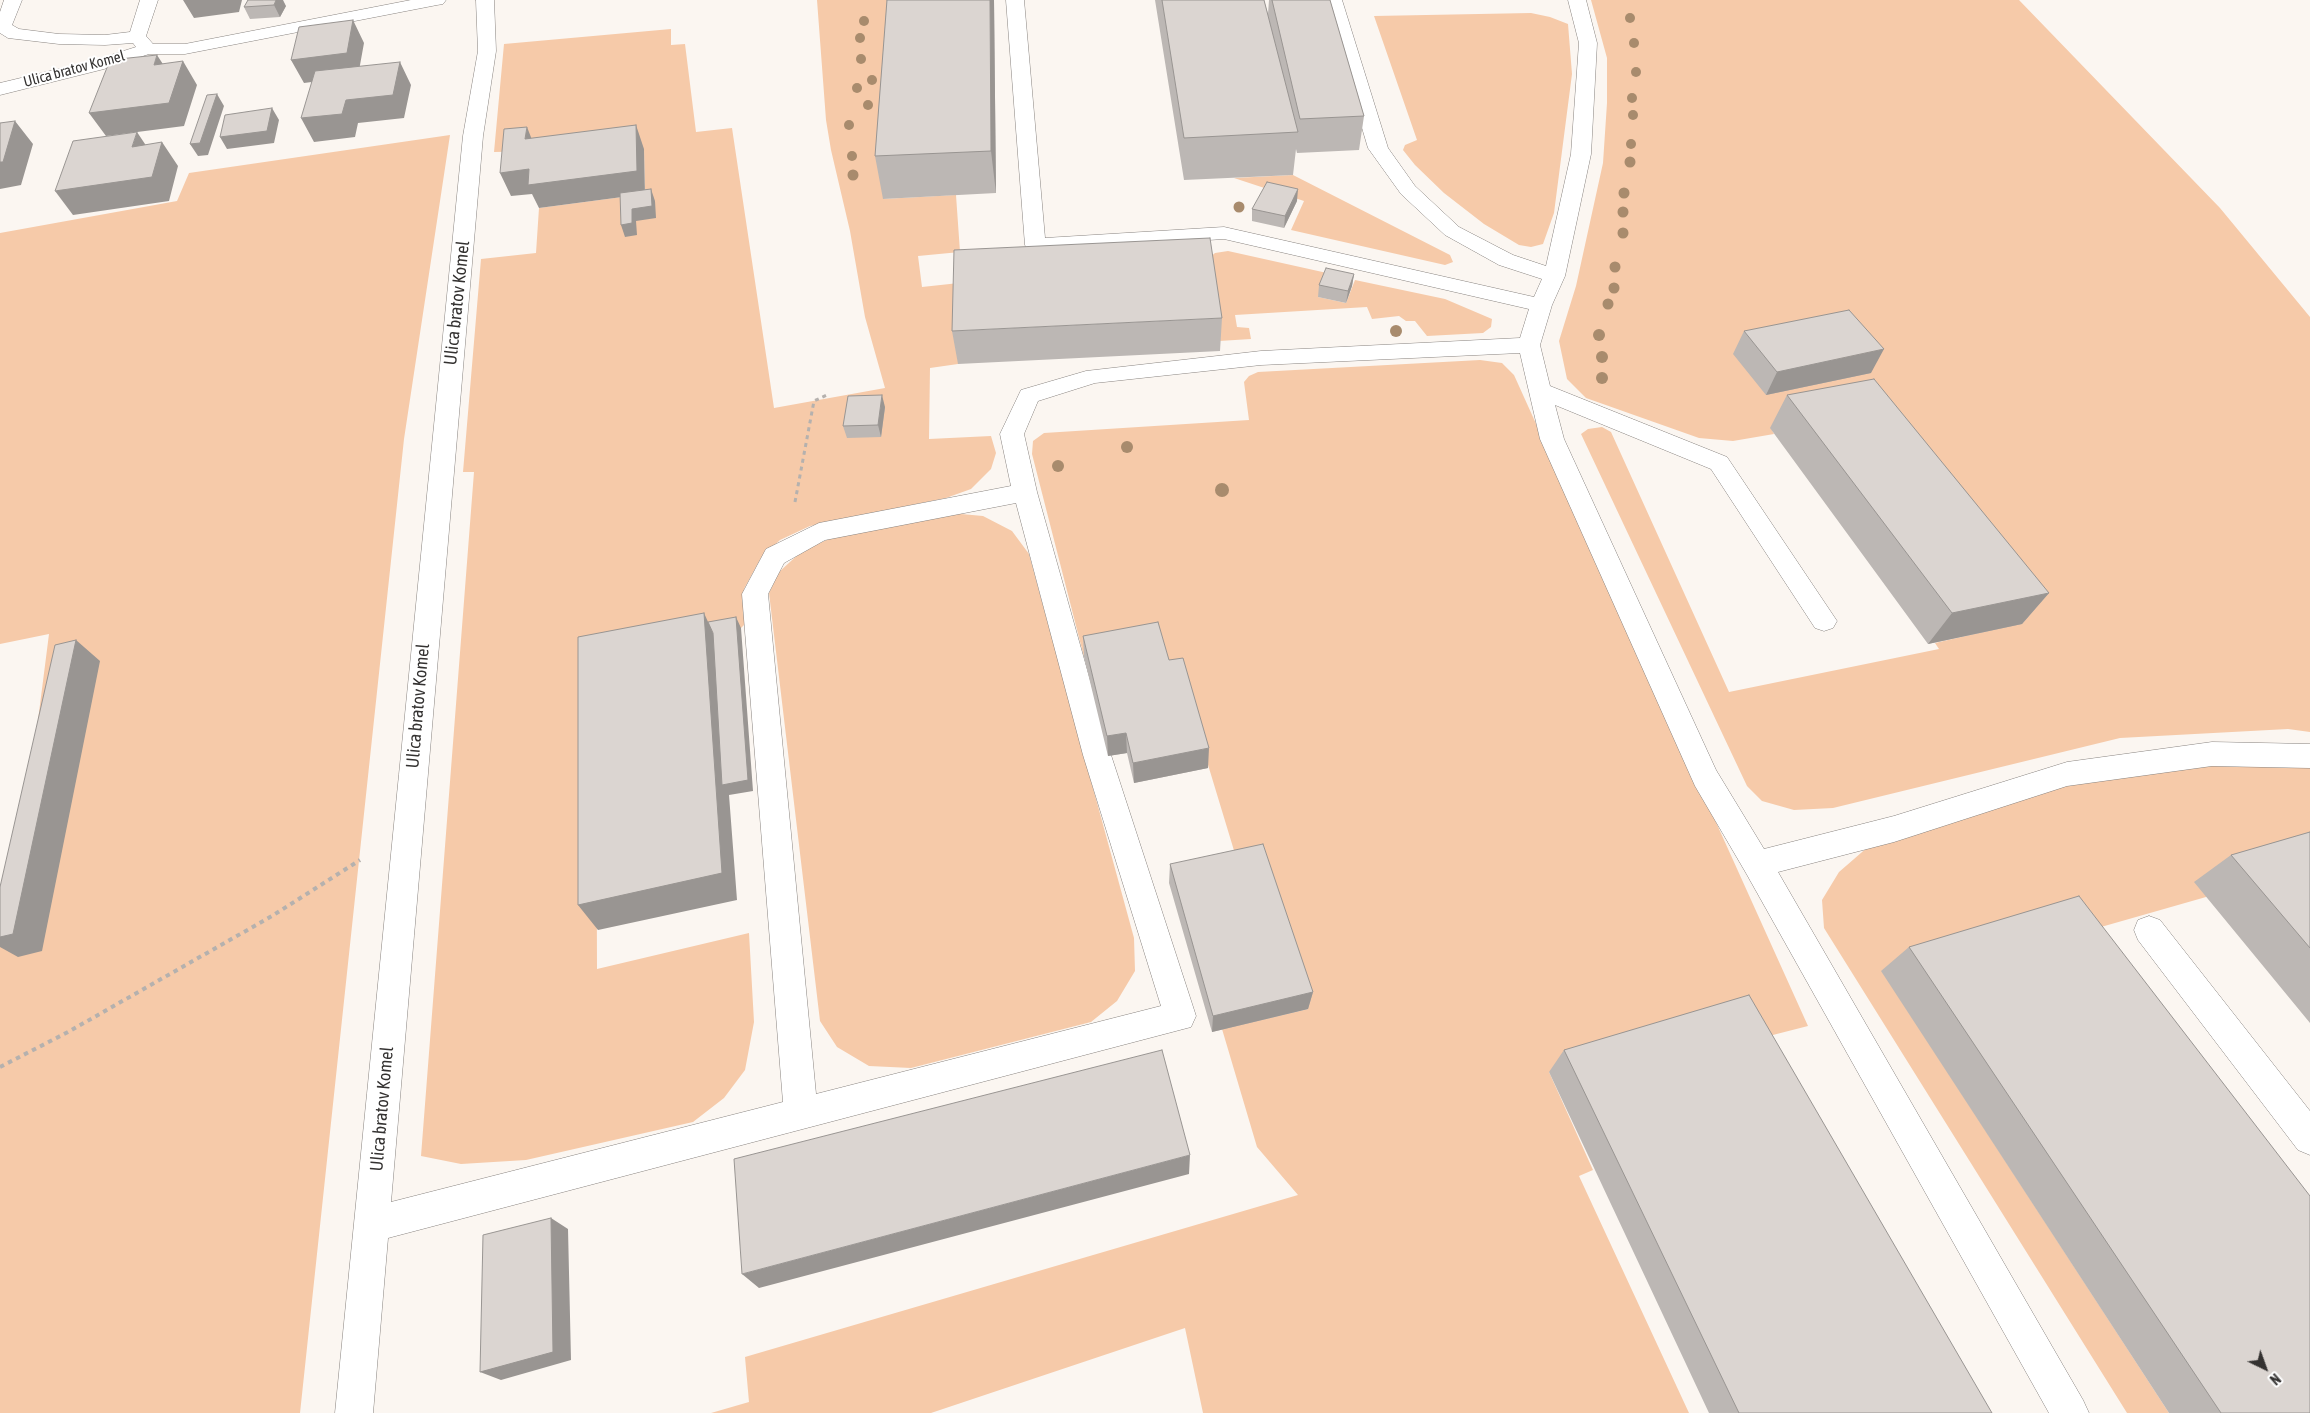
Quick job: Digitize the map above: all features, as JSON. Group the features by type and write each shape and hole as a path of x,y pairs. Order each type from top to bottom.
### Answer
{"street":[{"name":"Ulica bratov Komel","path":"13,0 3,27 14,34 59,39 143,43 186,50 437,0"},
{"name":"Ulica bratov Komel","path":"143,43 149,0"},
{"name":"Ulica bratov Komel","path":"354,1413 407,830 474,136 487,51 485,0"},
{"path":"1016,0 1035,245 1224,233 1541,305"},
{"path":"1333,0 1378,148 1408,190 1452,231 1506,260 1554,276"},
{"path":"1577,0 1588,43 1581,154 1554,276 1541,305 1529,345 1538,390 1552,438 1705,777 1757,864 2070,1413"},
{"name":"Ulica bratov Komel","path":"0,89 98,65 143,43"},
{"path":"371,1225 1180,1016 1097,755 1025,492 1012,434 1029,396 1094,376 1261,358 1529,345"},
{"path":"1538,390 1719,463 1824,621"},
{"path":"801,1113 755,594 775,556 819,532 1025,492"},
{"path":"1757,864 1894,829 2066,774 2212,754 2310,756"},
{"path":"2149,930 2310,1138"}],"path":[{"path":"793,546 789,534 814,401 829,394"},
{"path":"0,1067 68,1032 272,916 407,830"}],"shaded area":[{"path":"817,0 897,0 883,199 956,195 960,252 918,256 922,287 959,283 958,364 930,368 929,439 991,436 996,453 991,469 971,489 946,498 810,526 780,540 761,558 744,589 746,623 741,628 596,668 597,969 749,933 754,1022 745,1070 724,1098 693,1122 526,1160 461,1164 421,1156 474,472 463,472 481,259 536,253 539,208 645,194 644,149 494,152 504,44 671,29 671,45 685,44 696,132 732,128 774,408 885,388 865,317 850,231 831,150 826,120"},
{"path":"1591,0 2019,0 2220,208 2310,317 2310,732 2288,729 2120,738 1833,808 1794,810 1762,801 1747,786 1581,434 1588,429 1602,427 1611,432 1729,692 1939,649 1935,643 2022,623 1771,428 1774,434 1733,441 1699,438 1586,398 1567,379 1559,341 1576,286 1603,163 1607,103 1607,58"},
{"path":"1531,13 1550,17 1568,24 1572,74 1554,213 1543,244 1531,247 1519,245 1484,224 1444,193 1415,165 1403,150 1405,145 1417,140 1374,16"},
{"path":"450,135 404,439 300,1413 0,1413 0,887 18,877 49,634 0,644 0,233 177,201 189,173"},
{"path":"1293,175 1450,255 1453,262 1445,265 1291,230 1304,201 1234,178"},
{"path":"1228,251 1327,273 1318,297 1346,303 1355,280 1445,299 1492,319 1491,327 1483,333 1427,336 1415,321 1406,321 1399,316 1372,319 1367,307 1235,315 1237,327 1249,328 1251,339 1219,341 1209,258 1215,253"},
{"path":"1480,360 1502,363 1514,375 1808,1026 1765,1037 1549,1072 1593,1170 1579,1176 1689,1413 1203,1413 1185,1328 931,1413 711,1413 749,1402 745,1357 1298,1195 1257,1147 1222,1029 1308,1009 1239,867 1182,679 1158,644 1084,657 1032,454 1033,441 1044,433 1249,420 1244,382 1249,376 1258,372"},
{"path":"950,513 983,516 1012,531 1029,554 1134,938 1135,971 1117,1001 1091,1022 911,1068 869,1066 837,1047 820,1021 769,593 779,572 802,551 831,538"},
{"path":"2226,757 2310,761 2310,847 2206,897 2080,933 1882,971 2169,1413 2127,1413 1824,928 1822,900 1839,872 1869,846 2027,791"}],"building":[{"path":"248,0 276,0 274,5 244,7"},
{"path":"887,0 990,0 991,151 875,156"},
{"path":"1162,0 1264,0 1298,132 1184,138"},
{"path":"1272,0 1330,0 1364,116 1300,119"},
{"path":"353,20 347,53 291,60 299,27"},
{"path":"157,55 154,65 183,61 169,103 89,113 110,60"},
{"path":"400,62 393,95 346,100 342,114 301,118 315,71"},
{"path":"217,94 200,143 190,144 207,95"},
{"path":"272,108 267,131 220,137 225,115"},
{"path":"15,121 3,162 0,162 0,123"},
{"path":"636,125 637,171 528,185 529,169 500,173 504,129 527,127 525,139"},
{"path":"137,132 132,147 162,142 152,177 55,191 73,141"},
{"path":"1267,182 1298,189 1285,216 1252,209"},
{"path":"651,189 652,206 632,209 632,223 621,225 620,193"},
{"path":"1210,238 1222,318 952,331 954,250"},
{"path":"1326,268 1354,274 1348,291 1319,285"},
{"path":"1849,310 1884,349 1777,372 1744,331"},
{"path":"1874,379 2049,593 1952,613 1787,395"},
{"path":"882,395 878,425 843,426 848,396"},
{"path":"704,613 722,873 578,905 578,637"},
{"path":"736,617 748,780 722,785 713,633 708,622"},
{"path":"1158,622 1169,660 1183,658 1209,748 1133,763 1126,733 1107,736 1083,636"},
{"path":"76,640 13,934 0,937 0,887 55,645"},
{"path":"2310,832 2310,948 2231,855"},
{"path":"1263,844 1313,992 1213,1016 1170,864"},
{"path":"2079,896 2310,1196 2310,1413 2221,1413 1909,947"},
{"path":"1749,995 1992,1413 1739,1413 1564,1050"},
{"path":"1162,1050 1190,1155 742,1274 734,1159"},
{"path":"551,1218 553,1352 480,1372 483,1235"}]}
